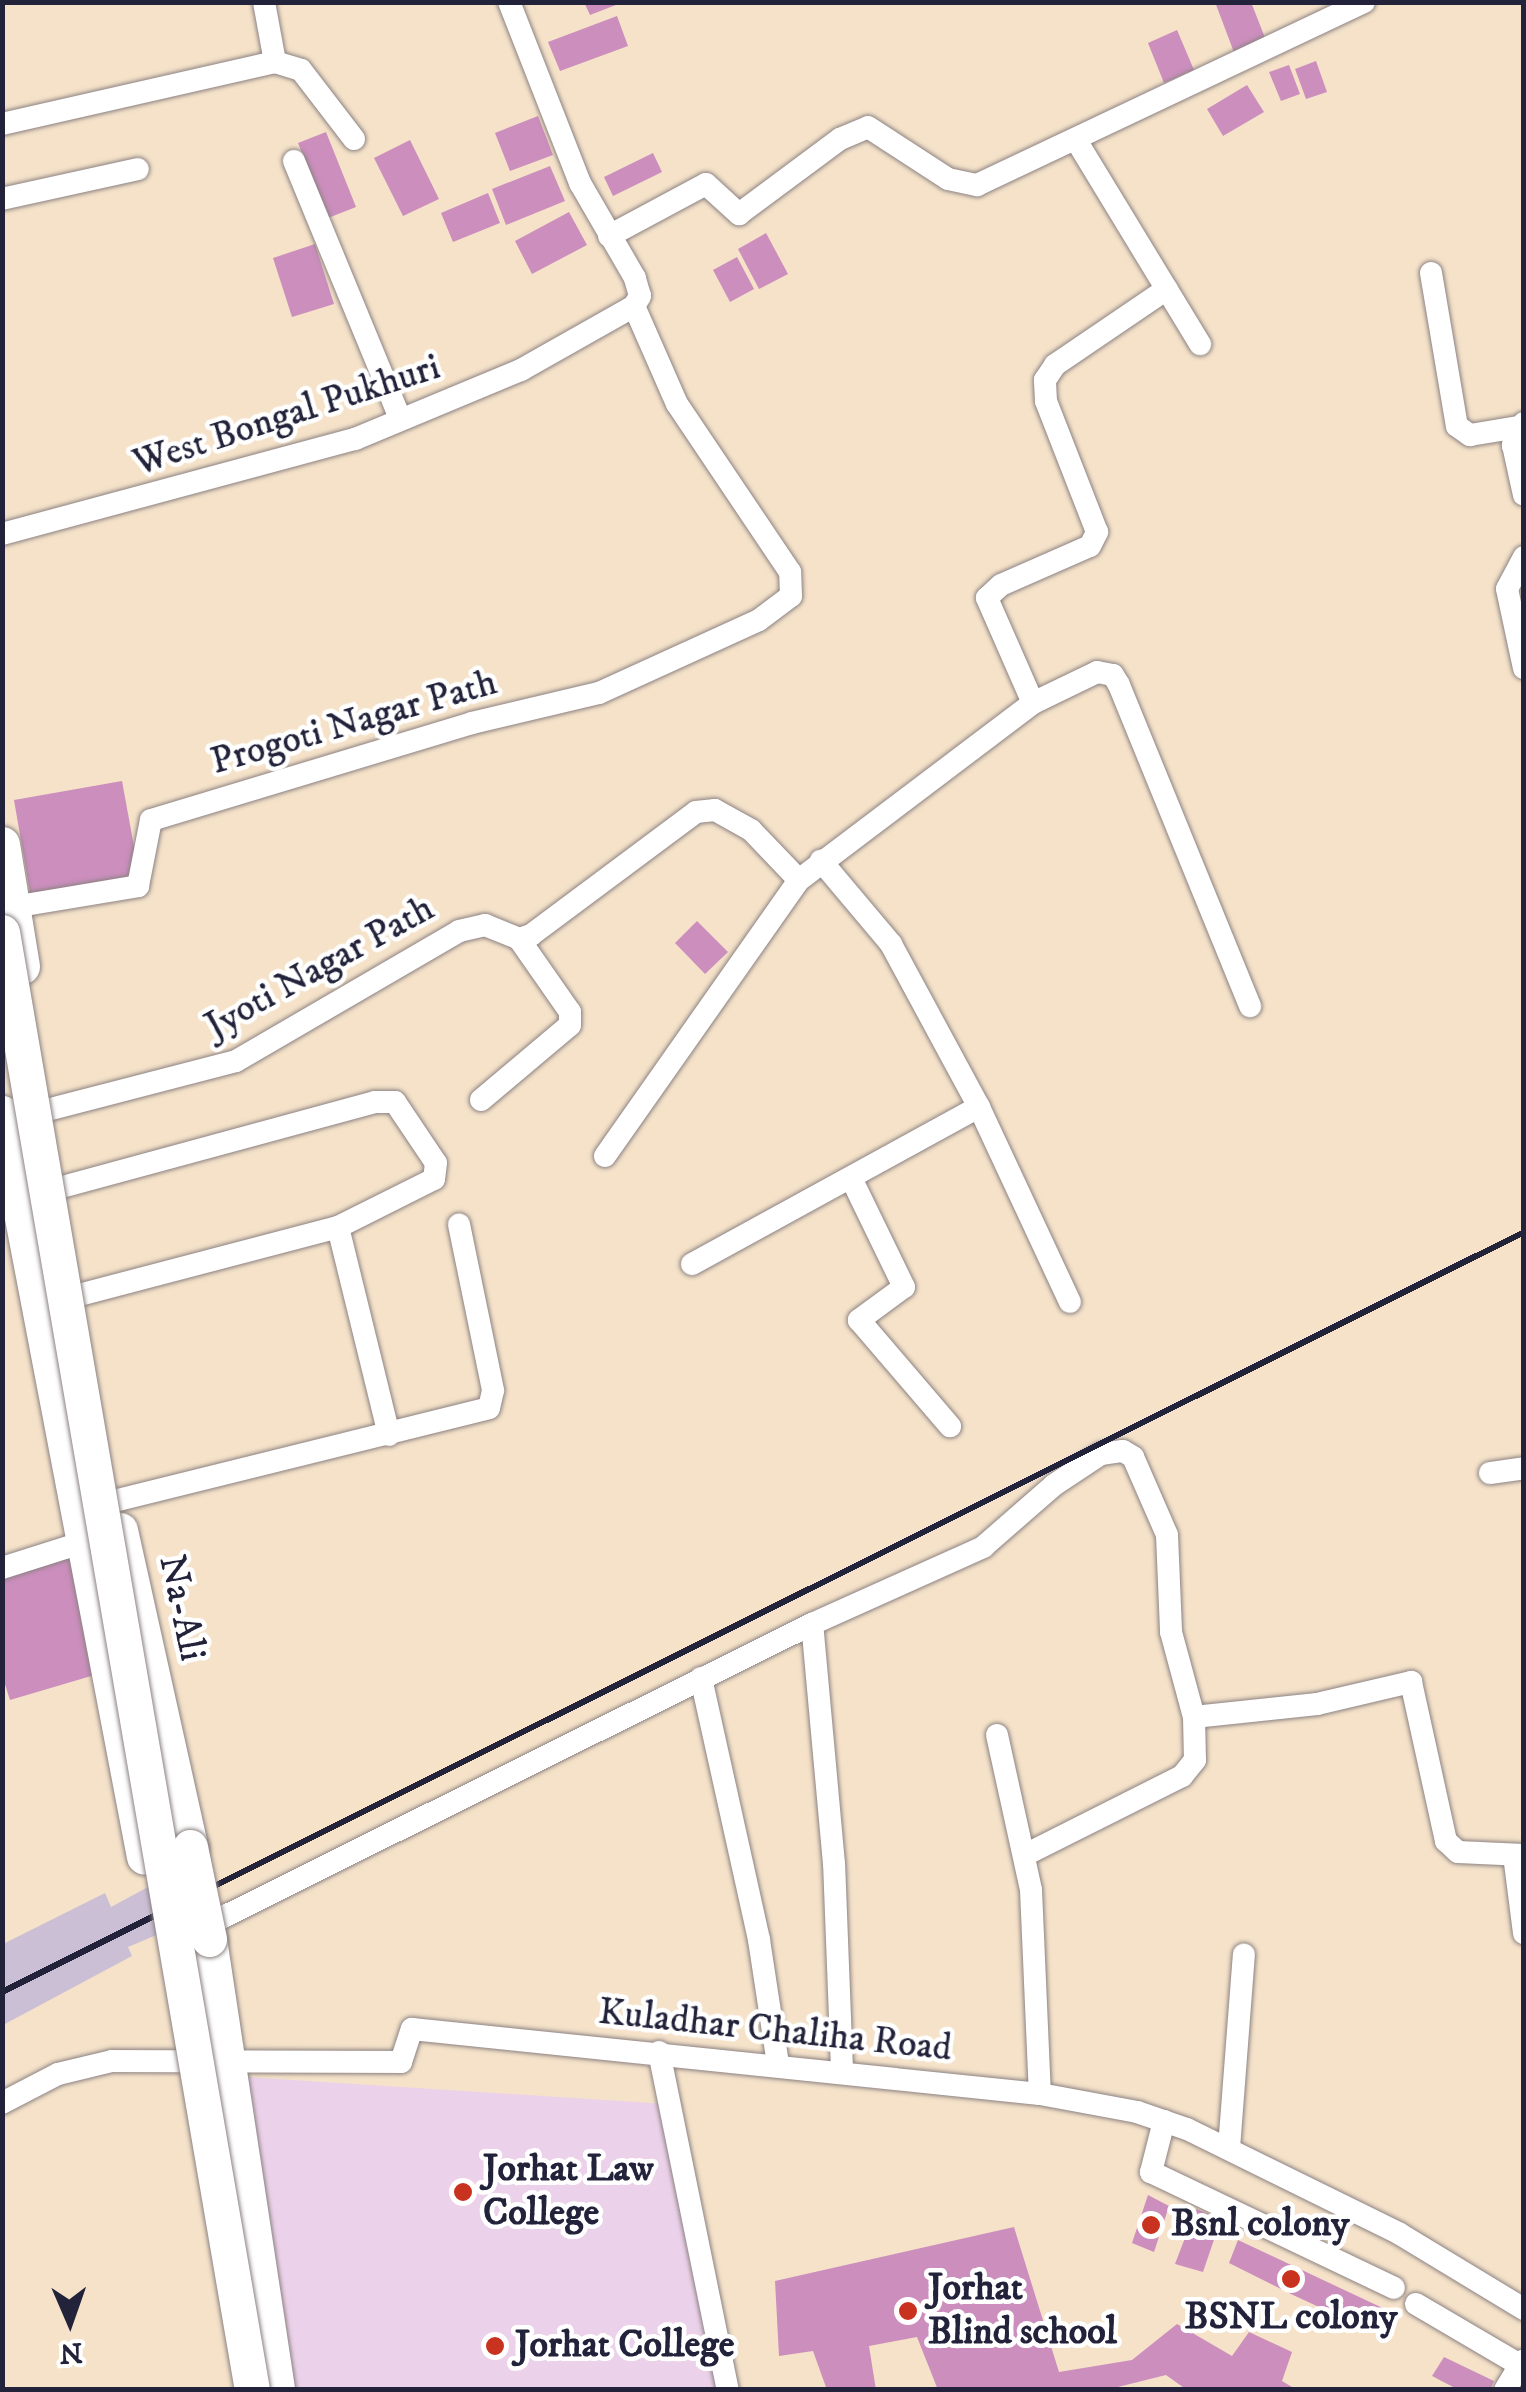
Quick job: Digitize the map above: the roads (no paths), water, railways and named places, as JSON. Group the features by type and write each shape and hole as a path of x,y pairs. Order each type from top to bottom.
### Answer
{"main road":[{"name":"Na-Ali","path":"2,844 8,919 62,1188 114,1501 208,1932 277,2390"},
{"path":"8,919 252,2390"},
{"path":"2,1113 162,1948 178,2060 238,2390"}],"street":[{"path":"264,2 275,62"},
{"path":"510,2 580,183 639,286 634,306"},
{"path":"609,236 706,184 739,214 840,139 868,128 963,186 977,186 1364,2"},
{"path":"2,124 275,62 300,70 354,139"},
{"path":"1076,140 1200,344"},
{"path":"294,162 400,418"},
{"path":"2,199 138,170"},
{"path":"1431,273 1457,426 1470,436 1521,425"},
{"path":"1033,704 987,598 1001,584 1090,546 1097,532 1046,400 1045,380 1055,365 1167,289"},
{"name":"West Bongal Pukhuri","path":"2,534 304,455 521,370 634,306"},
{"name":"Progoti Nagar Path","path":"8,919 138,886 150,820 472,723 588,697 759,620 791,596 790,572 686,423 634,306"},
{"path":"1521,425 1513,445 1524,495"},
{"path":"1524,557 1507,589 1524,668"},
{"path":"605,1156 799,880 1033,704 1097,672 1113,675 1250,1006"},
{"path":"481,1100 572,1018 519,939 696,812 715,810 751,830 799,880"},
{"path":"821,862 892,944 978,1108 1070,1302"},
{"name":"Jyoti Nagar Path","path":"47,1110 236,1062 459,931 485,926 519,939"},
{"path":"62,1188 375,1102 396,1102 436,1163 434,1179 338,1228 79,1295"},
{"path":"692,1264 978,1108"},
{"path":"852,1180 904,1287 862,1316 861,1325 950,1426"},
{"path":"114,1501 480,1412 494,1401 459,1224"},
{"path":"338,1228 389,1435"},
{"path":"208,1932 701,1678 984,1547 1070,1475 1101,1454 1123,1450 1133,1457 1167,1534 1171,1632 1194,1717 1195,1760 1182,1776 1025,1856"},
{"path":"1490,1473 1524,1468"},
{"path":"2,1568 84,1542"},
{"path":"812,1624 832,1830 842,2070"},
{"path":"701,1678 759,1940 778,2064"},
{"path":"1194,1717 1316,1704 1411,1682 1446,1841 1458,1852 1519,1855 1524,1933"},
{"path":"997,1735 1025,1856 1040,2094"},
{"path":"1229,2148 1244,1954"},
{"name":"Kuladhar Chaliha Road","path":"2,2103 86,2065 225,2058 401,2062 412,2029 842,2070 1040,2094 1164,2121 1229,2148 1400,2234 1524,2309"},
{"path":"659,2052 728,2390"},
{"path":"1164,2121 1151,2172 1394,2288"},
{"path":"1416,2304 1522,2363 1505,2390"}],"railway":[{"path":"2,1992 1524,1232"}],"place":[{"name":"Jorhat Law College","path":"463,2192"},
{"name":"Bsnl colony","path":"1151,2225"},
{"name":"BSNL colony","path":"1291,2279"},
{"name":"Jorhat Blind school","path":"908,2311"},
{"name":"Jorhat College","path":"495,2346"}]}
